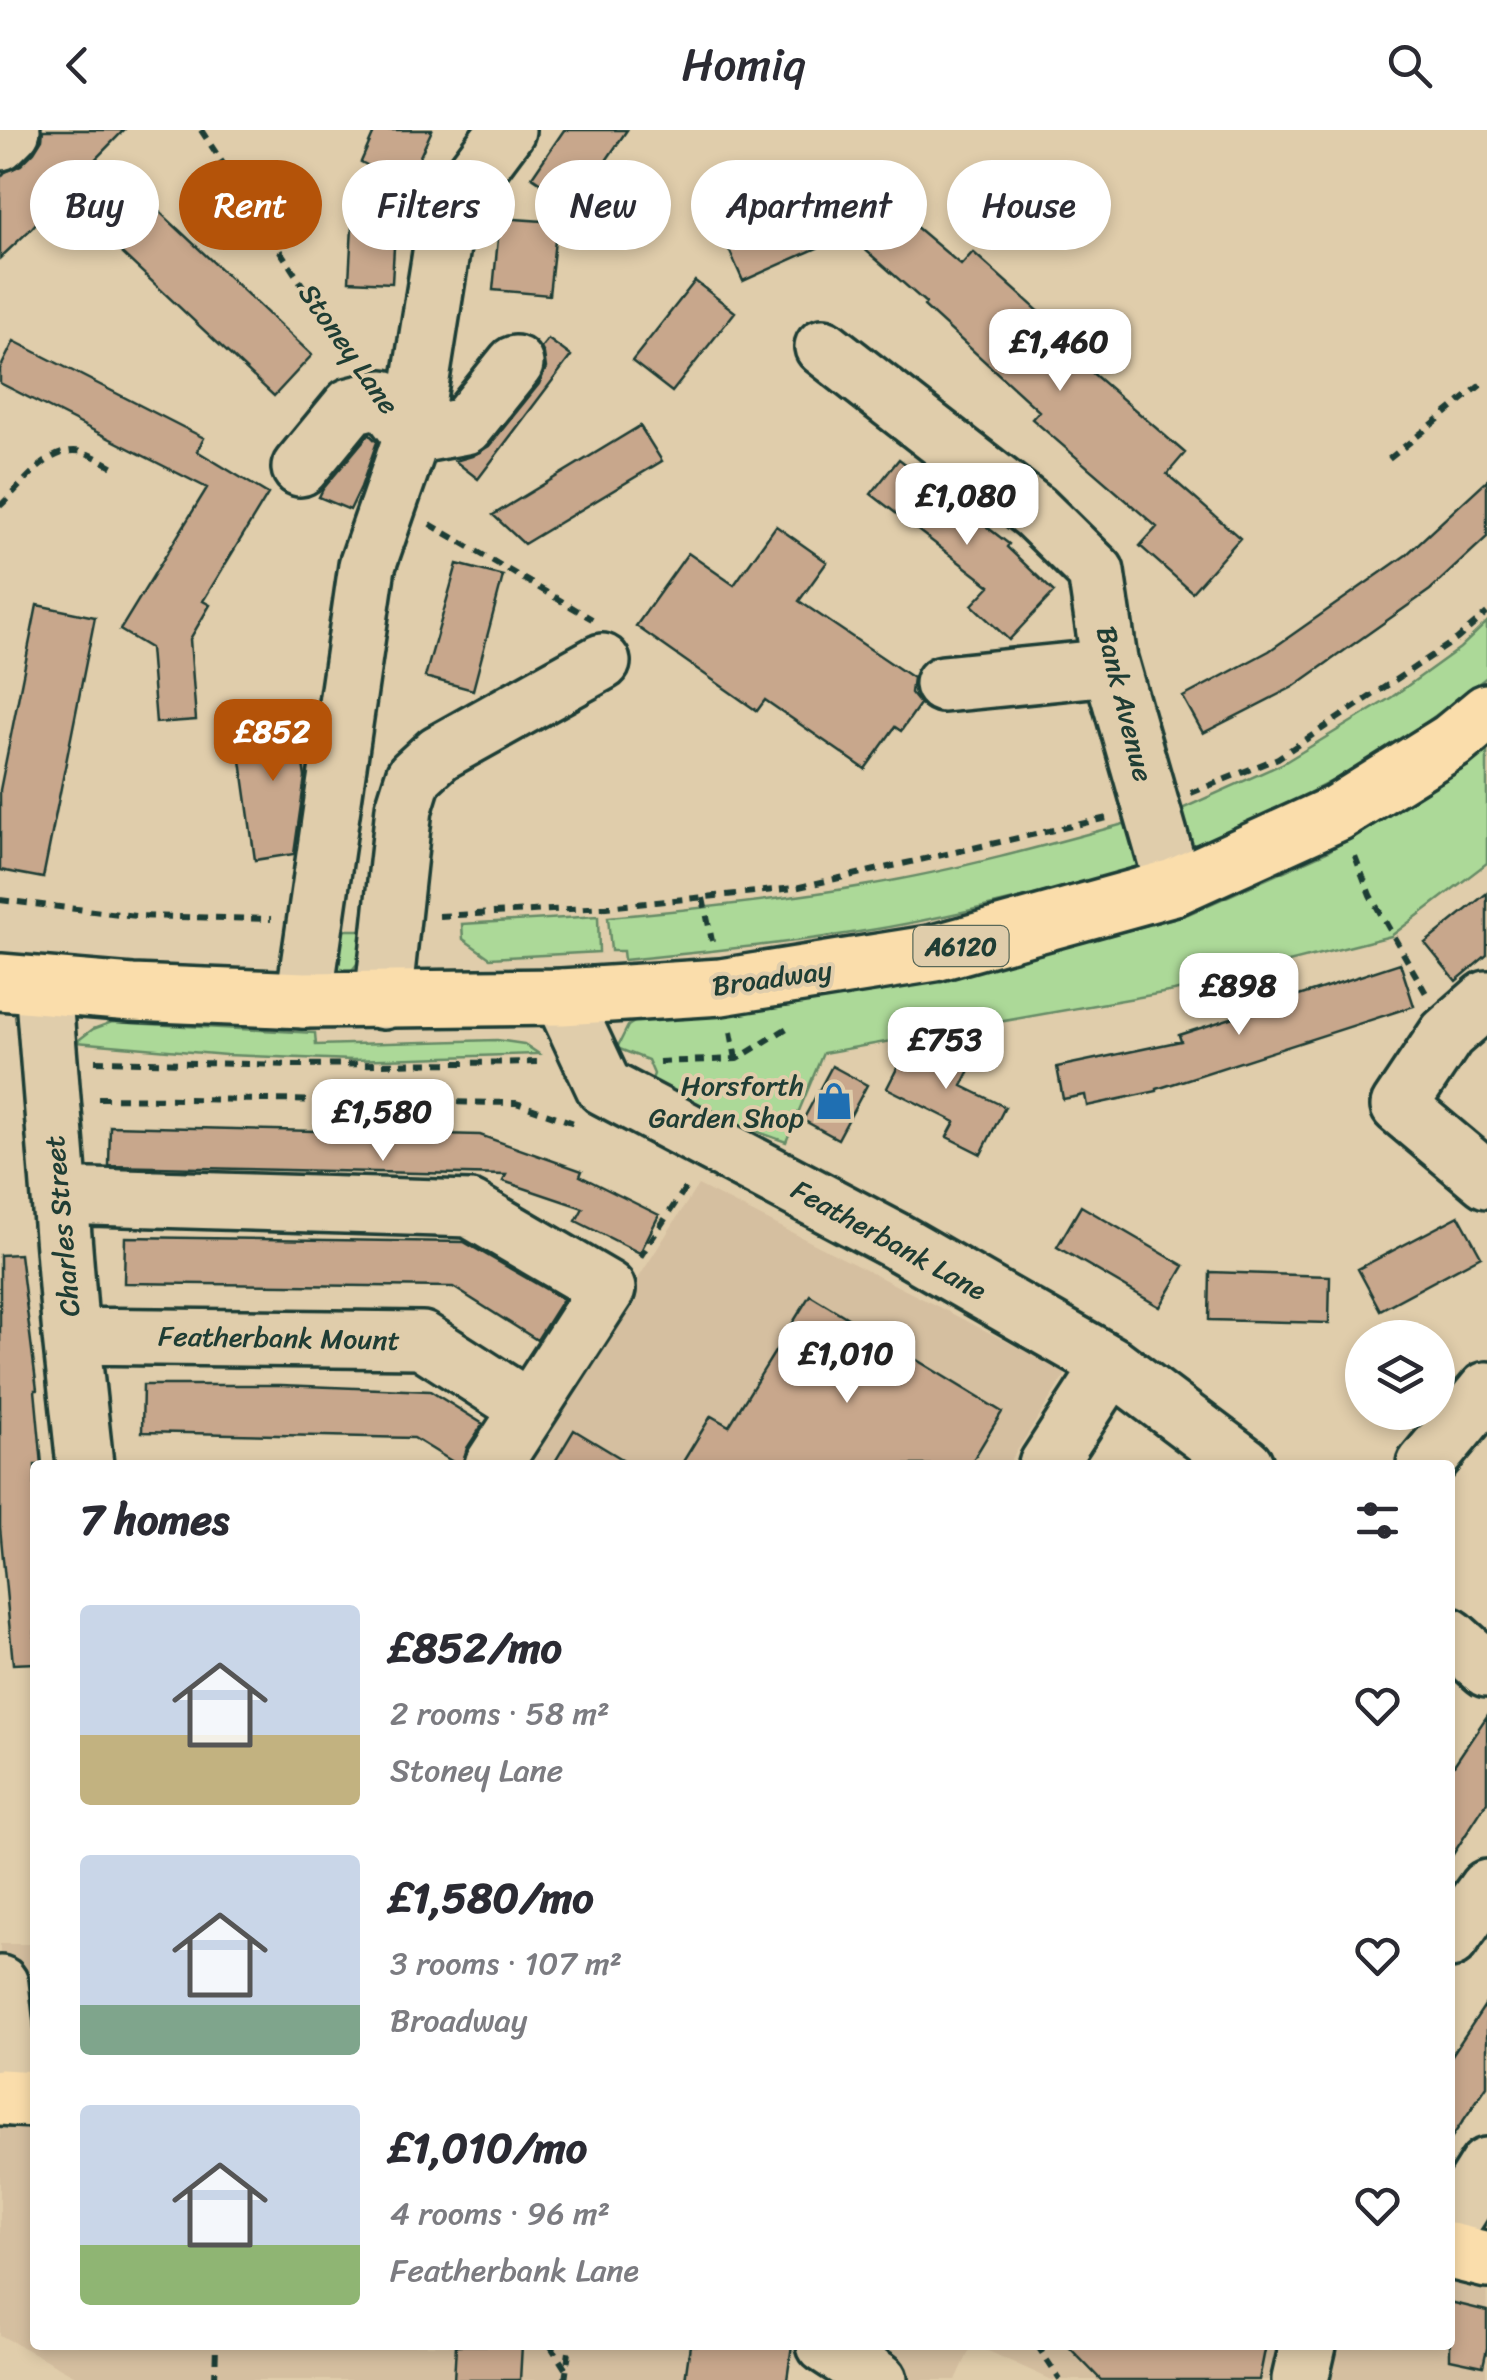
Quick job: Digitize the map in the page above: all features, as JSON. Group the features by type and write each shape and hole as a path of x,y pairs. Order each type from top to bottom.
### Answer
{"main road":[{"name":"Broadway","path":"21,984 304,1000 562,997 721,987 934,953 1174,887 1338,813 1452,741 1487,712"},
{"path":"1455,2252 1487,2260"}],"street":[{"path":"0,142 12,130"},
{"path":"397,417 448,209 507,130"},
{"name":"Bank Avenue","path":"823,347 1035,512 1096,572 1110,667 1174,887"},
{"path":"300,468 351,406 465,426 515,364"},
{"name":"Stoney Lane","path":"304,1000 367,566 390,501 397,417"},
{"path":"384,1001 404,808 414,776 438,753 597,640"},
{"path":"943,684 1110,667"},
{"name":"Charles Street","path":"21,984 50,1078 83,1460"},
{"name":"Featherbank Lane","path":"562,997 604,1087 894,1240 1112,1365 1238,1460"},
{"path":"1467,1017 1400,1106 1487,1180"},
{"path":"60,1196 470,1209 607,1289 496,1460"},
{"name":"Featherbank Mount","path":"71,1336 422,1340 528,1408"},
{"path":"1049,1460 1112,1365"},
{"path":"1429,1460 1487,1390"},
{"path":"1455,1933 1487,1888"},
{"path":"0,1984 16,2098"},
{"path":"1455,2218 1487,2166"},
{"path":"832,2350 879,2380"},
{"path":"1300,2380 1307,2350"}],"path":[{"name":"Stoney Lane","path":"202,130 332,329 397,417"},
{"path":"1389,459 1487,380"},
{"path":"0,506 48,460 65,451 83,452 119,470"},
{"path":"390,501 597,640"},
{"path":"392,919 606,907 795,888 1151,808 1278,758 1457,640 1487,613"},
{"path":"1338,813 1370,895 1467,1017"},
{"path":"0,900 136,916 316,920"},
{"path":"50,1078 296,1065 532,1061 592,1065 736,1059 806,1016"},
{"path":"50,1078 516,1103 580,1125"},
{"path":"607,1289 629,1274 714,1145"},
{"path":"215,2380 216,2350"},
{"path":"553,2350 566,2376"},
{"path":"566,2376 569,2350"},
{"path":"1040,2350 1060,2380"}],"shaded area":[{"path":"698,1185 1067,1372 1011,1460 522,1460"},
{"path":"0,1944 30,1944 30,2350 791,2350 787,2380 83,2380 0,2335"},
{"path":"1487,2218 1486,2380 1052,2380 986,2350 1455,2350 1455,2261"},
{"path":"825,2350 970,2350 956,2380 873,2380"}],"green space":[{"path":"1487,622 1487,677 1353,770 1204,843 1187,846 1166,816 1282,764 1392,697 1460,648"},
{"path":"1487,751 1487,863 1391,936 1174,991 823,1053 786,1142 686,1106 649,1087 654,1074 648,1060 617,1048 628,1026 642,1017 835,994 998,965 1188,914 1327,852"},
{"path":"1131,822 1141,860 1135,869 1013,900 889,927 790,942 624,960 623,951 611,951 608,917 771,900 901,879"},
{"path":"598,916 599,952 490,958 463,939 462,924"},
{"path":"335,930 366,930 365,954 348,975 337,975 323,963"},
{"path":"112,1022 315,1033 316,1045 497,1040 524,1044 539,1054 353,1060 226,1055 76,1042 93,1029"}],"building":[{"path":"43,130 124,130 95,160 30,160 30,230 0,258 0,178 21,165 42,139"},
{"path":"375,130 432,130 418,160 362,160"},
{"path":"564,130 627,130 606,160 544,160"},
{"path":"159,211 179,230 179,250 200,250 312,355 274,396 119,250 159,250"},
{"path":"515,219 535,220 535,250 554,250 549,295 493,290 497,250 515,250"},
{"path":"927,236 961,265 973,252 1075,344 1068,352 1185,453 1167,474 1240,538 1192,592 1140,546 1157,527 1032,419 1039,411 924,306 926,303 865,250 927,250"},
{"path":"351,250 394,250 392,283 349,281"},
{"path":"729,250 813,250 743,281"},
{"path":"695,281 735,312 672,392 632,361"},
{"path":"548,339 571,356 478,479 455,461 489,446 539,384 546,368 541,348"},
{"path":"14,341 204,438 197,451 268,494 203,601 210,605 190,639 196,720 156,723 150,648 120,630 207,488 0,383 0,369"},
{"path":"640,426 662,461 524,544 493,515"},
{"path":"369,434 377,442 350,510 319,497 323,489"},
{"path":"899,459 1009,544 1007,547 1054,592 1009,640 972,605 990,586 871,494"},
{"path":"1487,480 1487,537 1430,590 1293,687 1203,733 1183,697 1269,651 1406,555"},
{"path":"776,526 827,562 799,601 913,678 911,693 920,704 901,731 895,727 865,769 765,700 757,711 636,626 688,553 734,585"},
{"path":"457,564 503,576 473,690 425,677"},
{"path":"37,605 95,617 43,878 0,870 0,790"},
{"path":"296,716 305,777 294,854 255,860 236,725"},
{"path":"1487,893 1487,955 1456,981 1425,943"},
{"path":"1400,963 1414,1006 1157,1091 1087,1106 1085,1095 1063,1099 1057,1067 1181,1041 1179,1035"},
{"path":"914,1035 973,1064 962,1086 1005,1107 981,1154 947,1137 955,1122 887,1088"},
{"path":"832,1066 867,1085 838,1139 803,1120"},
{"path":"110,1126 480,1135 582,1171 580,1176 659,1215 640,1253 576,1221 583,1208 503,1181 506,1175 109,1166"},
{"path":"1081,1206 1184,1266 1160,1307 1057,1247"},
{"path":"1459,1216 1481,1256 1380,1310 1358,1269"},
{"path":"125,1237 464,1242 563,1299 537,1340 453,1287 124,1283"},
{"path":"20,1254 37,1390 42,1460 30,1460 30,1663 13,1664 0,1527 0,1255"},
{"path":"1210,1272 1330,1276 1329,1323 1209,1320"},
{"path":"810,1295 1002,1412 973,1460 684,1460 711,1416 729,1426"},
{"path":"143,1385 430,1391 483,1424 463,1460 450,1460 414,1438 142,1432"},
{"path":"574,1430 624,1460 556,1460"},
{"path":"1487,1716 1487,1802 1455,1851 1455,1764"},
{"path":"1487,2002 1487,2086 1455,2133 1455,2050"},
{"path":"1455,2303 1487,2311 1483,2366 1450,2359 1450,2350 1455,2350"},
{"path":"456,2350 522,2350 520,2380 454,2380"},
{"path":"689,2350 791,2350 787,2380 685,2380"},
{"path":"1072,2350 1265,2350 1259,2380 1101,2380"}],"place":[{"name":"Horsforth Garden Shop","path":"834,1101"}]}
